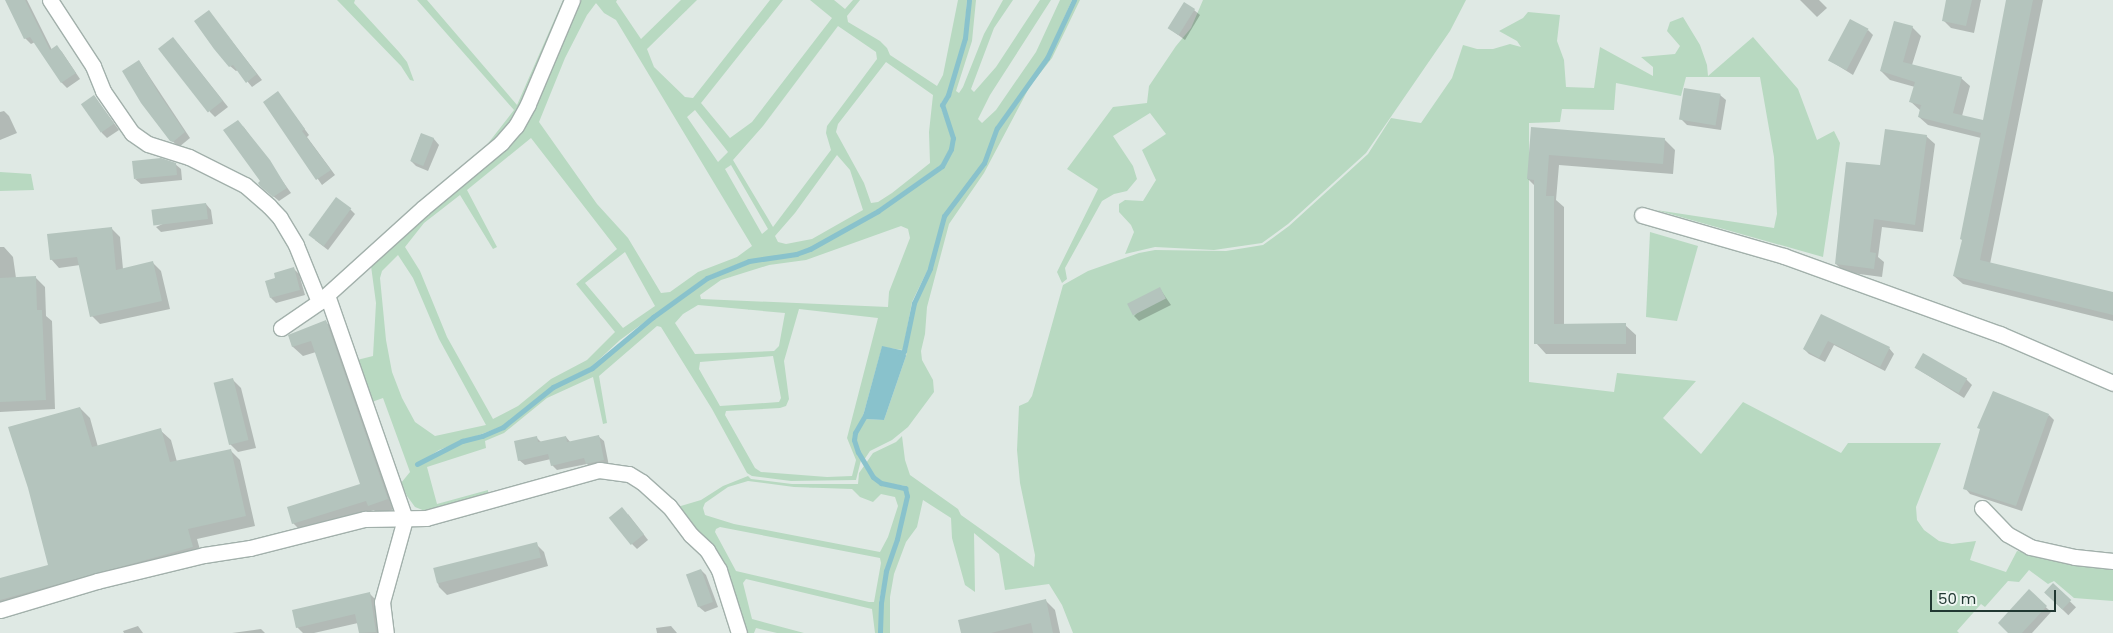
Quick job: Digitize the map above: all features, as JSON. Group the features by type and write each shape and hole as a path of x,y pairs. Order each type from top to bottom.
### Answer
{"street":[{"path":"50,0 63,23 93,66 104,91 132,133 148,144 189,157 245,185 275,212 296,245 323,299 404,519 382,602 386,633"},
{"path":"281,328 323,299 423,208 501,143 516,126 528,104 572,0"},
{"path":"1642,214 1784,256 2000,334 2113,382"},
{"path":"0,610 97,581 204,555 250,548 365,519 426,518 599,470 629,474 658,495 691,535 707,550 719,570 739,633"},
{"path":"1982,508 2008,534 2030,547 2113,561"}],"green space":[{"path":"337,0 355,0 354,3 407,62 414,81 410,80 401,66"},
{"path":"417,0 427,0 517,105 563,0 568,0 530,91 507,131 486,146 514,110"},
{"path":"581,0 617,0 616,2 641,39 681,0 697,0 647,49 654,67 685,97 693,98 770,0 783,0 701,103 730,138 752,122 832,18 810,0 834,0 845,9 853,0 860,0 847,16 848,22 880,41 887,48 890,55 937,86 943,75 958,0 967,0 964,37 947,94 940,105 952,138 950,148 941,165 877,210 810,248 796,253 748,260 706,277 620,340 591,367 553,386 503,426 439,450 416,465 462,442 482,437 504,428 554,388 592,369 622,342 707,280 749,262 796,256 811,250 879,212 943,167 952,149 954,138 943,105 949,95 966,38 970,0 976,0 972,41 956,91 959,93 984,34 1003,0 1013,0 994,28 971,89 974,92 996,67 1040,0 1051,0 990,95 978,119 982,123 996,110 1036,52 1060,0 1072,0 1046,58 996,127 983,163 943,216 929,267 912,302 903,350 882,347 863,416 854,433 853,440 861,460 856,480 791,481 752,476 747,473 712,409 661,327 657,326 599,376 607,423 603,424 593,377 547,398 504,433 485,441 486,448 427,467 437,504 488,490 488,494 425,511 415,507 401,483 410,472 383,398 369,403 357,360 373,356 376,303 371,266 516,138 535,107","holes":["596,3 604,13 616,20 752,246 737,257 698,272 670,292 661,293 628,238 597,204 539,122 565,58 587,15","838,26 876,52 877,59 827,126 826,133 831,150 773,227 733,160 763,126","886,62 933,95 929,132 930,163 878,202 871,203 864,183 836,132 838,124","695,110 728,152 718,162 687,117","531,138 617,249 576,284 615,332 587,360 551,379 518,406 493,419 447,337 420,271 405,247 424,223 460,195 493,249 497,247 467,190","837,155 850,170 863,210 812,239 786,244 778,242 775,236 795,213","731,165 768,229 762,234 725,169","901,226 908,229 910,238 889,292 888,307 701,299 700,295 721,280 769,265 806,260","625,252 655,306 623,328 585,283","398,255 413,278 439,339 486,425 435,436 415,422 402,398 392,372 386,340 380,278 382,271","698,305 785,313 779,346 774,351 695,354 675,323 683,314","799,309 878,318 847,438 856,460 852,476 827,477 761,472 755,468 725,415 726,411 786,406 789,399 784,361","773,356 781,398 779,402 720,406 699,369 700,362"]},
{"path":"1075,0 1080,0 1052,58 1030,86 984,173 949,224 927,307 925,334 921,351 922,360 933,380 934,392 908,427 892,440 870,451 864,460 855,440 856,433 864,419 884,420 906,356 915,303 931,268 945,217 985,164 998,128 1048,59"},
{"path":"1203,0 1466,0 1450,31 1366,153 1288,224 1262,243 1214,250 1155,247 1125,254 1134,232 1131,225 1119,212 1119,204 1125,200 1143,201 1156,180 1142,150 1166,134 1150,113 1113,136 1133,166 1137,179 1127,191 1114,194 1102,201 1065,268 1067,279 1062,283 1057,272 1098,189 1067,169 1113,107 1147,103 1149,86 1176,46 1191,28"},
{"path":"1528,12 1560,15 1557,41 1564,60 1566,87 1594,88 1600,47 1653,76 1653,67 1641,57 1675,54 1680,46 1667,31 1670,22 1683,17 1700,45 1707,65 1708,76 1753,37 1798,89 1817,140 1834,131 1840,143 1823,257 1656,210 1774,228 1777,214 1774,157 1760,77 1686,77 1681,96 1616,83 1614,110 1562,109 1560,122 1529,123 1529,382 1614,392 1617,373 1696,381 1663,418 1701,454 1743,402 1841,453 1848,443 1941,443 1916,507 1917,520 1924,530 1939,541 1952,544 1976,541 1970,560 2006,572 2017,551 2113,566 2113,601 2074,598 2054,581 2048,584 2029,570 2019,582 2008,581 1985,607 1981,604 1957,631 1959,633 1073,633 1062,605 1049,584 1005,590 999,554 974,533 975,592 965,585 952,538 951,518 923,500 917,527 906,542 894,574 890,597 890,633 881,633 882,603 887,571 899,539 908,495 905,486 881,482 874,476 866,463 873,453 896,442 902,436 905,460 910,475 958,509 961,515 1034,567 1035,555 1020,483 1017,450 1019,406 1028,402 1032,396 1063,285 1088,271 1139,253 1155,250 1226,251 1263,245 1289,226 1368,154 1391,118 1421,123 1452,78 1463,45 1477,49 1493,49 1510,44 1521,47 1517,41 1499,31 1523,18"},
{"path":"0,172 31,174 34,190 0,191"},
{"path":"1650,232 1698,246 1677,321 1646,317"},
{"path":"864,466 872,478 880,484 904,489 906,496 896,538 885,570 879,603 879,633 875,633 872,609 746,579 743,583 752,619 804,633 777,633 756,628 754,633 742,633 733,594 674,508 701,500 723,486 748,476 751,479 792,484 858,484 859,473","holes":["748,481 794,487 852,489 860,497 873,502 881,494 895,497 898,506 888,537 880,552 734,524 705,515 703,508 705,503 728,487","720,527 880,558 881,563 874,602 736,571 715,532"]}],"water":[{"path":"882,346 905,351 906,356 884,420 864,419 863,416"}],"building":[{"path":"5,0 25,0 50,50 57,45 76,73 61,83 30,37 24,39"},
{"path":"1946,0 1972,0 1966,26 1942,21"},
{"path":"2006,0 2033,0 1980,260 2113,292 2113,315 1953,276 1962,240 1960,239 1981,133 1918,117 1921,105 1909,102 1915,82 1880,71 1894,21 1913,26 1903,62 1962,77 1953,113 1983,120"},
{"path":"1184,2 1195,9 1179,35 1168,28"},
{"path":"209,10 257,74 246,83 233,65 229,67 194,21"},
{"path":"1850,19 1869,29 1846,70 1828,60"},
{"path":"173,37 223,101 208,113 158,49"},
{"path":"139,60 185,132 173,142 170,141 141,103 122,71"},
{"path":"1684,88 1721,94 1716,125 1679,120"},
{"path":"278,91 305,129 302,131 331,170 316,180 263,102"},
{"path":"94,95 114,124 101,133 81,104"},
{"path":"238,120 270,160 287,188 273,197 260,186 258,183 260,181 223,130"},
{"path":"1531,127 1665,138 1663,164 1549,155 1546,196 1554,196 1554,324 1626,323 1626,344 1534,344 1534,180 1527,179"},
{"path":"1885,129 1927,135 1915,225 1874,219 1870,252 1876,253 1874,269 1835,264 1846,162 1880,165"},
{"path":"421,133 434,138 423,166 410,161"},
{"path":"161,158 176,163 177,175 134,179 132,161"},
{"path":"336,197 351,208 324,246 308,235"},
{"path":"206,203 208,219 153,226 151,210"},
{"path":"112,227 116,270 153,261 162,301 90,317 77,257 50,260 47,234"},
{"path":"294,267 300,290 270,298 265,281 275,278 274,273"},
{"path":"36,276 37,310 42,310 46,400 0,402 0,278"},
{"path":"1160,287 1166,299 1133,315 1127,304"},
{"path":"1821,314 1890,347 1880,367 1828,341 1819,358 1803,349"},
{"path":"326,320 388,499 368,506 366,501 292,524 287,507 360,484 311,341 292,347 288,335"},
{"path":"1923,353 1967,378 1959,393 1914,368"},
{"path":"233,378 248,440 229,445 214,383"},
{"path":"1993,391 2049,414 2016,506 1963,489 1980,429 1977,428"},
{"path":"80,407 92,447 161,428 170,462 231,449 246,516 188,529 193,547 0,600 0,578 48,565 28,488 8,427"},
{"path":"599,435 604,460 586,464 584,458 551,466 548,454 518,461 514,441 537,436 538,442 566,436 567,442"},
{"path":"622,507 644,534 631,545 609,518"},
{"path":"537,542 541,558 437,583 433,568"},
{"path":"701,569 713,602 698,607 686,574"},
{"path":"2053,583 2071,600 2062,610 2044,593"},
{"path":"2029,589 2047,606 2022,633 2008,633 1998,623"},
{"path":"370,592 376,632 359,633 355,614 296,628 292,610"},
{"path":"1046,599 1053,633 1033,633 1031,623 991,633 961,633 958,620"}],"waterway":[{"path":"417,464 462,441 482,436 503,427 553,387 592,368 653,317 707,278 749,261 796,254 810,249 878,211 942,166 951,149 953,138 942,105 948,95 965,38 969,0"},
{"path":"901,355 904,351 914,303 930,268 944,216 984,163 997,128 1047,58 1074,0"},
{"path":"867,412 855,433 854,440 858,452 873,477 881,483 905,488 907,496 897,539 886,571 881,603 880,633"}]}
